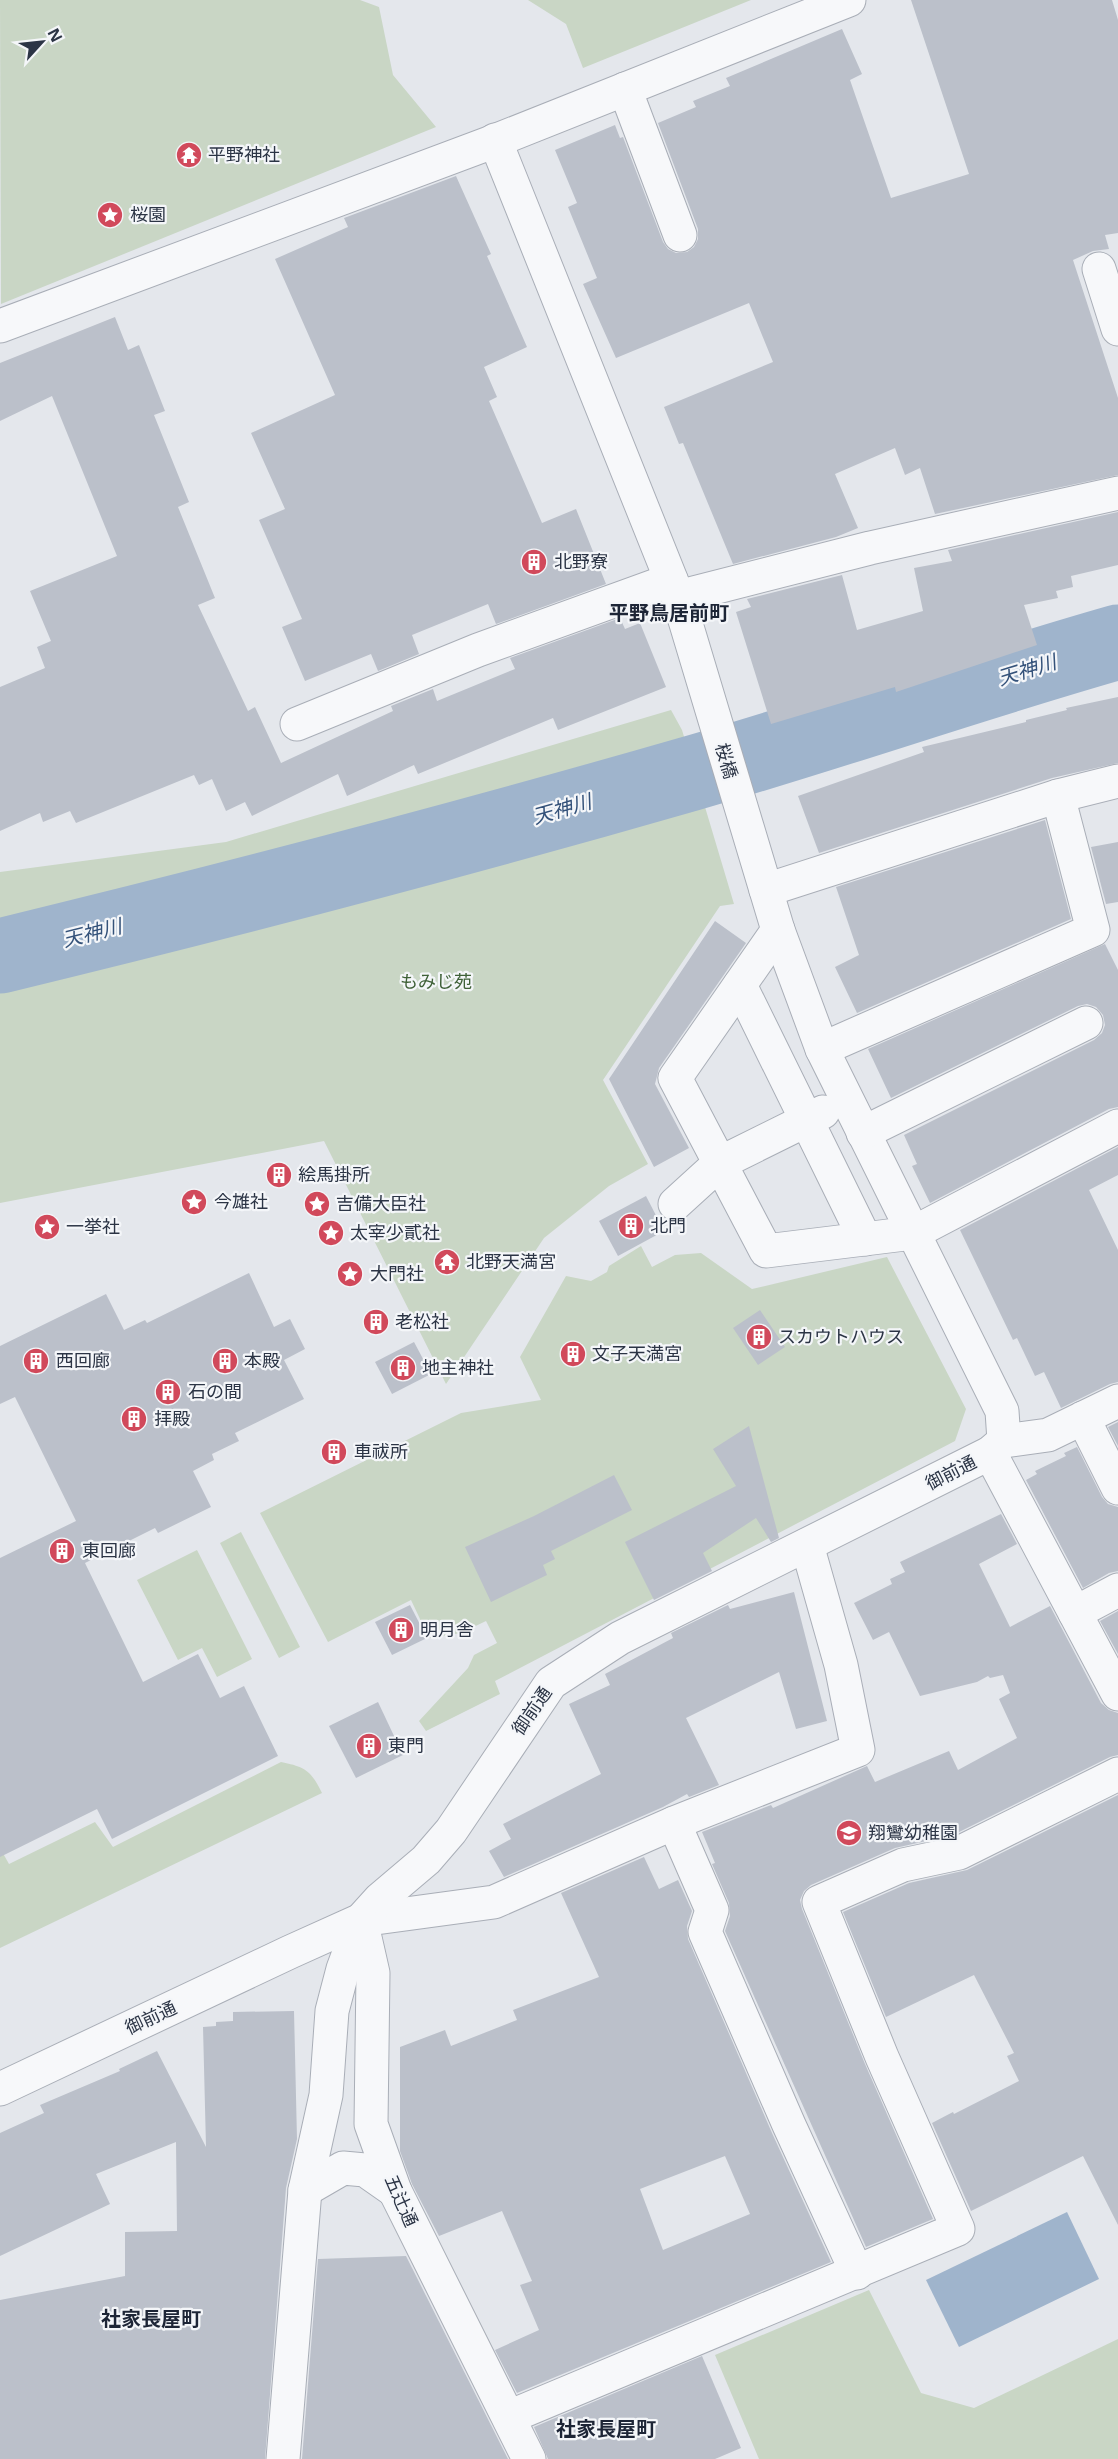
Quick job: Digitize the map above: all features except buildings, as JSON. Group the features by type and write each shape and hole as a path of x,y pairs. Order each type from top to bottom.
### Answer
{"street":[{"path":"0,326 625,89 803,8 849,0"},
{"path":"625,89 680,235"},
{"name":"桜橋","path":"495,140 675,589 778,930 822,1049 1002,1411 997,1447"},
{"path":"1099,269 1118,329"},
{"path":"297,724 478,650 675,589 1118,493"},
{"path":"766,890 1058,796 1118,781"},
{"path":"822,1049 1093,930 1058,796"},
{"path":"778,930 675,1078 766,1251 913,1233 1118,1126"},
{"path":"740,986 865,1239"},
{"path":"862,1133 1086,1023"},
{"path":"675,1204 720,1163 847,1100"},
{"name":"御前通","path":"0,2089 361,1920 380,1899 426,1860 451,1831 551,1683 620,1638 997,1447 1048,1435 1118,1401"},
{"path":"1083,1418 1118,1488"},
{"path":"997,1447 1075,1613 1118,1694"},
{"path":"283,2459 305,2190 326,2095 332,2011 343,1969 361,1920 494,1902 674,1823 858,1750 841,1665 807,1545"},
{"path":"1075,1613 1118,1590"},
{"path":"509,2417 958,2229 882,2057 819,1902 903,1865 959,1853 1118,1774"},
{"path":"674,1823 712,1910 705,1932 789,2126 857,2273"},
{"name":"五辻通","path":"361,1920 372,1973 371,2124 394,2191 529,2459"},
{"path":"305,2190 343,2168 365,2170 394,2191"}],"green space":[{"name":"桜園","path":"0,0 360,0 379,7 393,75 436,127 1,304"},
{"path":"528,0 751,0 583,68 566,24"},
{"name":"もみじ苑","path":"671,710 682,730 734,904 720,906 603,1080 648,1164 609,1186 544,1238 446,1384 324,1141 0,1203 0,872 226,842"},
{"path":"641,1246 652,1267 675,1255 701,1253 752,1289 887,1257 966,1409 955,1441 495,1681 500,1694 426,1731 419,1721 468,1668 474,1655 497,1643 486,1621 461,1633 429,1638 411,1600 328,1642 260,1513 461,1413 541,1400 520,1357 566,1276 591,1281 607,1272 609,1266"},
{"path":"241,1532 300,1647 279,1658 220,1543"},
{"path":"197,1550 252,1659 217,1677 202,1648 178,1660 137,1580"},
{"path":"281,1762 307,1771 322,1793 0,1948 0,1848 9,1864 95,1822 113,1847"},
{"path":"869,2290 921,2393 974,2408 1118,2339 1118,2459 759,2459 715,2355"}],"water":[{"path":"1067,2212 1099,2279 959,2347 926,2280"}],"waterway":[{"name":"天神川","path":"0,956 345,869 603,798 743,758 1118,642"}],"place":[{"name":"平野神社","path":"189,155"},
{"name":"桜園","path":"110,215"},
{"name":"北野寮","path":"534,562"},
{"name":"絵馬掛所","path":"279,1175"},
{"name":"今雄社","path":"194,1202"},
{"name":"吉備大臣社","path":"317,1204"},
{"name":"北門","path":"631,1226"},
{"name":"一挙社","path":"47,1227"},
{"name":"太宰少貳社","path":"331,1233"},
{"name":"北野天満宮","path":"447,1262"},
{"name":"大門社","path":"350,1274"},
{"name":"老松社","path":"376,1322"},
{"name":"スカウトハウス","path":"759,1337"},
{"name":"文子天満宮","path":"573,1354"},
{"name":"西回廊","path":"36,1361"},
{"name":"本殿","path":"225,1361"},
{"name":"地主神社","path":"403,1368"},
{"name":"石の間","path":"168,1392"},
{"name":"拝殿","path":"134,1419"},
{"name":"車祓所","path":"334,1452"},
{"name":"東回廊","path":"62,1551"},
{"name":"明月舎","path":"401,1630"},
{"name":"東門","path":"369,1746"},
{"name":"翔鸞幼稚園","path":"849,1833"}],"district":[{"name":"平野鳥居前町","path":"669,613"},
{"name":"社家長屋町","path":"151,2319"},
{"name":"社家長屋町","path":"606,2429"}]}
